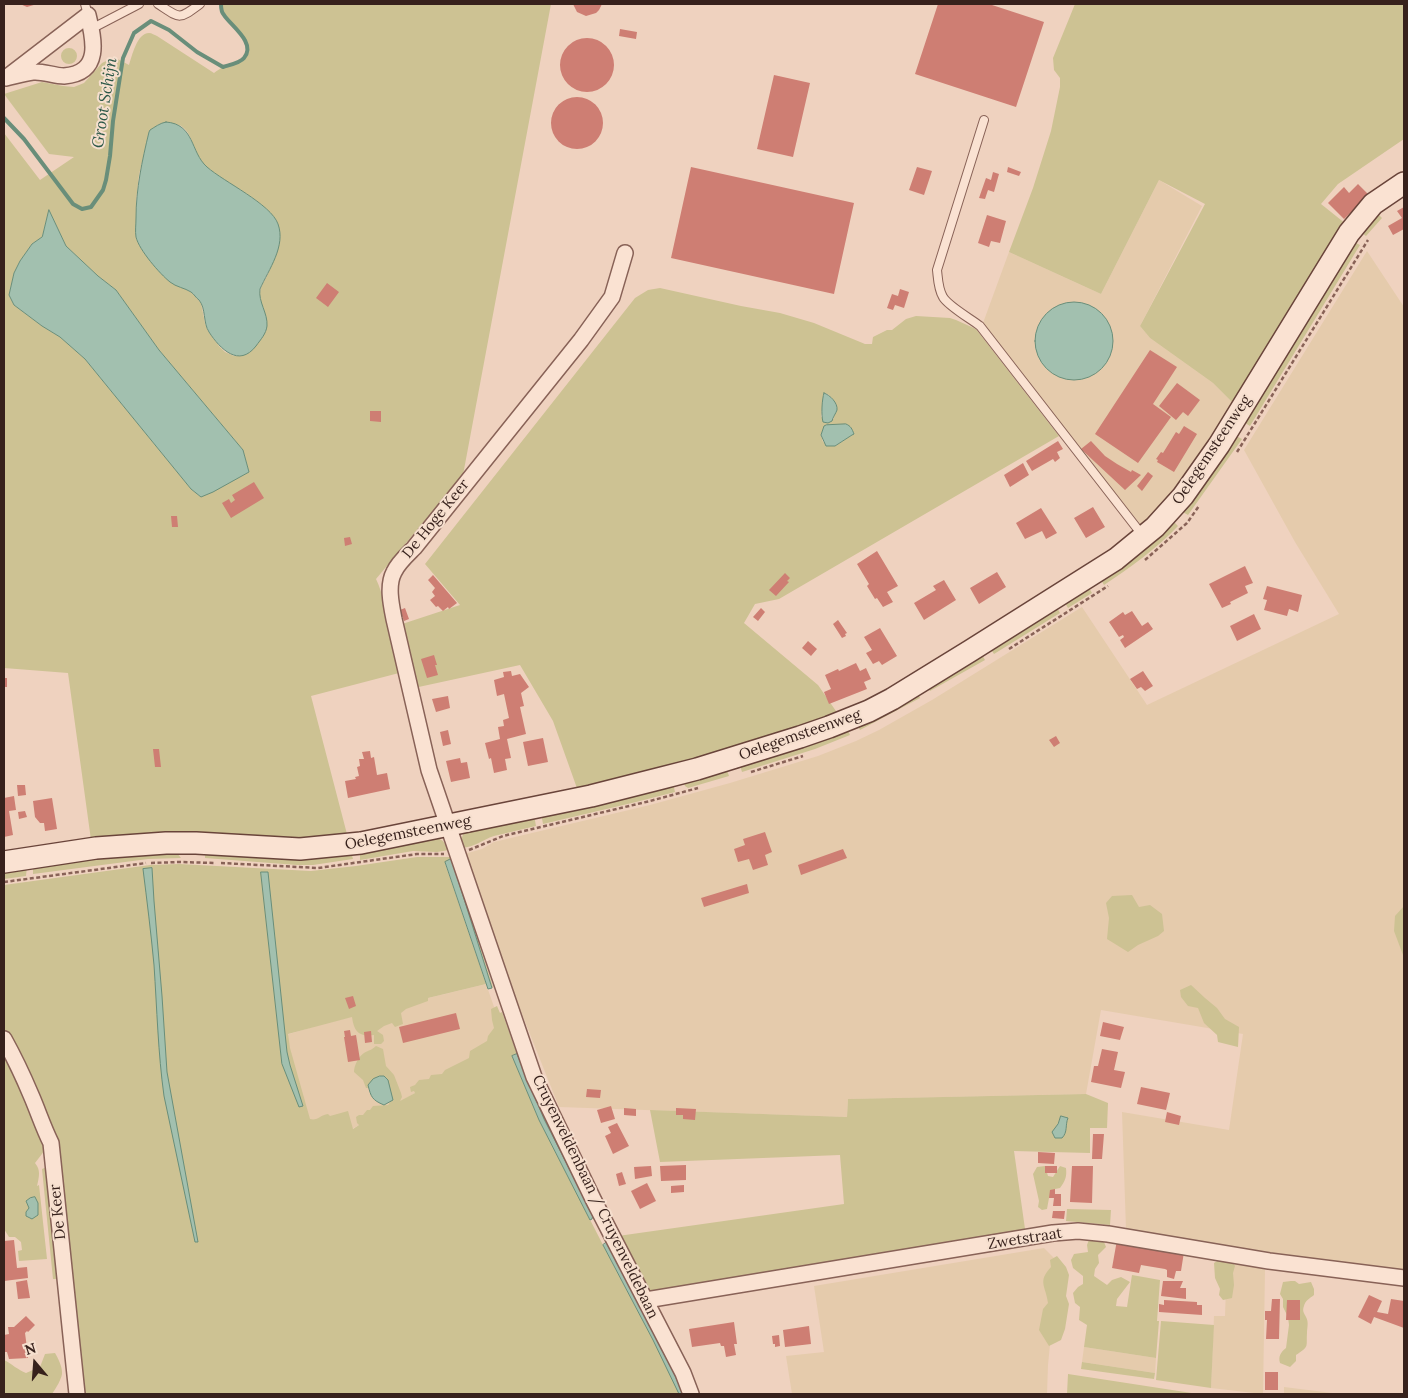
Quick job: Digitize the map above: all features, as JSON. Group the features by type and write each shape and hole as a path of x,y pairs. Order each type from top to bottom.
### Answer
{"street":[{"path":"88,16 94,48 92,59 85,68 74,74 63,76 34,72 5,78 88,16"},
{"name":"Oelegemsteenweg","path":"4,862 96,848 166,843 196,842 300,849 328,848 361,843 591,796 662,778 791,740 850,719 892,699 1116,559 1155,528 1183,496 1220,445 1349,233 1373,204 1404,183"},
{"name":"De Hoge Keer","path":"448,826 429,770 394,619 390,593 393,574 397,566 420,541 581,340 612,297 625,253"},
{"name":"Cruyenveldenbaan / Cruyenveldebaan","path":"448,826 534,1077 594,1201 683,1374 690,1394"},
{"name":"De Keer","path":"4,1039 18,1065 50,1143 77,1394"},
{"name":"Zwetstraat","path":"646,1300 1053,1233 1078,1231 1404,1278"}],"lane":[{"path":"88,16 139,4"},
{"path":"158,4 176,16 184,16 200,4"},
{"path":"984,120 937,270 942,296 980,326 1144,537"}],"path":[{"path":"1236,452 1370,235"},
{"path":"1139,564 1187,523 1203,500"},
{"path":"1003,652 1108,586"},
{"path":"746,774 811,753"},
{"path":"4,882 147,863 188,862 318,868 417,854 457,854 503,836 650,801 700,787"}],"shaded area":[{"path":"221,4 551,4 463,475 376,579 390,628 460,605 425,564 635,298 648,290 660,288 780,313 814,323 865,344 872,344 873,337 887,330 892,330 906,319 916,316 956,320 976,329 1059,436 779,599 755,604 744,623 818,685 838,714 733,749 578,791 553,721 520,665 414,688 399,673 311,696 348,838 91,840 68,673 4,668 4,133 40,180 74,157 49,154 4,94 42,82 74,87 84,83 102,63 114,57 129,65 138,41 145,34 149,33 157,36 214,73 221,68 241,61 248,51 241,34 223,15","holes":["159,124 177,124 183,127 189,135 198,157 205,165 217,176 265,207 278,224 271,263 260,292 261,303 242,356 234,356 225,352 219,346 208,331 201,303 191,292 171,282 136,238 136,201 139,175 149,132","49,210 66,246 116,290 159,350 243,450 249,472 201,497 191,489 85,359 60,337 14,305 9,295 14,273 32,244 42,237","825,393 829,395 835,403 834,419 821,417","827,425 840,425 852,435 835,446 823,442 821,435"]},
{"path":"1075,4 1404,4 1404,139 1338,184 1321,204 1346,224 1234,404 1213,383 1150,338 1140,326 1205,204 1159,180 1101,294 1009,252 1033,188 1051,131 1060,87 1060,78 1054,70 1053,58"},
{"path":"66,48 72,48 77,53 75,62 66,64 61,59 61,53"},
{"path":"166,122 182,128 187,133 207,167 257,201 274,216 278,224 280,241 278,249 260,289 260,298 267,326 256,346 250,352 243,355 230,354 213,338 207,328 203,307 199,300 191,292 172,284 161,273 145,255 136,237 138,186 149,132"},
{"path":"1159,180 1202,206 1140,326 1150,338 1213,383 1234,404 1215,441 1144,529 983,323 1009,252 1101,294"},
{"path":"49,210 66,246 116,290 159,350 243,450 249,472 201,497 191,489 85,359 60,337 14,305 9,295 14,273 32,244 42,237"},
{"path":"1376,212 1382,218 1366,236 1362,233"},
{"path":"1352,241 1360,245 1250,426 1242,421"},
{"path":"1367,251 1404,307 1404,1274 1286,1258 1126,1229 1122,1112 1229,1130 1243,1034 1101,1010 1086,1094 848,1099 847,1117 559,1107 510,984 464,854 482,849 494,842 650,805 730,783 818,756 856,741 932,700 1082,607 1147,705 1339,614 1295,542 1244,450"},
{"path":"1074,302 1089,305 1101,314 1110,326 1113,341 1110,356 1101,368 1089,377 1074,380 1059,377 1047,368 1038,356 1035,341 1038,326 1047,314 1059,305"},
{"path":"824,393 833,400 837,407 832,421 828,423 823,422 822,419"},
{"path":"846,424 854,434 835,446 826,446 821,435 824,426"},
{"path":"1234,435 1242,439 1188,515 1181,511"},
{"path":"1172,520 1178,526 1170,534 1143,557 1104,585 1100,578"},
{"path":"1088,586 1092,593 1068,608 1064,601"},
{"path":"1056,606 1060,613 994,654 990,648"},
{"path":"981,653 985,660 930,691 926,686"},
{"path":"917,691 920,698 860,730 856,724"},
{"path":"847,728 850,735 815,749 742,772 739,762"},
{"path":"726,767 729,776 688,788 685,786 684,783"},
{"path":"673,783 675,792 543,824 541,813"},
{"path":"534,815 536,826 494,836 475,845 462,848 460,842 465,830"},
{"path":"438,838 443,841 449,850 437,852 413,851 360,860 360,850"},
{"path":"208,851 351,852 353,859 313,865 297,865 205,858"},
{"path":"177,853 181,858 148,859 33,874 33,865 87,856"},
{"path":"417,857 451,857 493,987 451,860 445,863 486,984 428,998 428,1001 406,1009 401,1013 403,1024 395,1027 392,1023 377,1031 383,1035 384,1041 381,1044 374,1044 374,1035 365,1035 358,1032 352,1017 288,1034 290,1048 310,1119 348,1111 353,1129 359,1125 356,1117 363,1115 373,1106 388,1105 391,1101 372,1088 366,1088 363,1080 354,1072 360,1057 376,1046 383,1049 386,1066 394,1075 401,1093 400,1101 415,1093 414,1091 411,1092 410,1087 419,1080 429,1079 431,1075 442,1074 445,1070 469,1058 470,1051 487,1041 494,1028 491,1009 497,1006 500,1013 502,1012 517,1054 512,1056 539,1120 651,1336 692,1394 81,1394 45,1150 35,1163 39,1171 37,1186 39,1185 47,1259 19,1261 18,1251 22,1250 21,1242 15,1237 9,1237 4,1229 4,885 150,865 179,864 311,871"},
{"path":"451,859 492,988 488,989 445,862"},
{"path":"27,866 26,876 4,879 4,869"},
{"path":"152,868 167,1072 198,1242 195,1242 162,1080 154,965 143,869"},
{"path":"261,872 268,872 287,1052 303,1106 299,1107 282,1064"},
{"path":"1132,895 1139,907 1150,905 1162,914 1164,931 1128,952 1107,939 1109,918 1106,903 1112,896"},
{"path":"1404,906 1404,977 1403,955 1394,931 1395,916"},
{"path":"486,984 506,1041 352,1129 309,1122 286,1035 326,1023"},
{"path":"1191,985 1217,1008 1225,1019 1239,1027 1238,1047 1218,1042 1217,1035 1204,1023 1198,1008 1188,1006 1181,997 1180,990"},
{"path":"517,1054 544,1119 593,1215 590,1220 539,1120 512,1056"},
{"path":"384,1076 388,1080 393,1100 384,1105 373,1098 368,1085 373,1079"},
{"path":"1086,1094 1108,1103 1107,1128 1090,1128 1090,1153 1014,1151 1025,1229 651,1294 618,1236 844,1204 840,1155 660,1162 650,1110 847,1117 848,1099"},
{"path":"1061,1116 1068,1118 1066,1131 1062,1138 1055,1138 1052,1132"},
{"path":"1045,1166 1048,1176 1053,1177 1060,1166 1066,1168 1066,1174 1060,1188 1055,1189 1055,1194 1049,1198 1047,1209 1042,1210 1038,1207 1039,1201 1033,1174 1037,1167"},
{"path":"47,1167 60,1279 53,1279 42,1169"},
{"path":"35,1197 38,1203 38,1215 32,1219 26,1216 29,1208 26,1201"},
{"path":"1067,1209 1111,1210 1110,1225 1066,1221"},
{"path":"1090,1237 1102,1237 1106,1247 1098,1255 1099,1263 1095,1269 1094,1276 1107,1285 1112,1280 1121,1277 1130,1282 1117,1299 1116,1306 1127,1307 1132,1275 1160,1280 1156,1358 1084,1347 1087,1325 1079,1320 1080,1307 1075,1303 1073,1293 1083,1284 1083,1276 1073,1268 1071,1260 1074,1254 1088,1252 1087,1245"},
{"path":"607,1242 684,1394 679,1394 603,1245"},
{"path":"1044,1248 1058,1262 1047,1394 792,1394 786,1356 824,1352 814,1286"},
{"path":"1057,1256 1066,1267 1069,1275 1066,1296 1069,1304 1065,1329 1061,1340 1049,1346 1039,1330 1043,1309 1048,1303 1043,1280 1051,1267 1050,1260"},
{"path":"1227,1258 1263,1266 1265,1270 1263,1394 1211,1388 1214,1316 1225,1316"},
{"path":"1219,1260 1231,1260 1235,1266 1232,1298 1223,1300 1219,1295 1220,1289 1215,1278 1214,1263"},
{"path":"1295,1281 1299,1284 1311,1282 1314,1295 1305,1303 1303,1309 1308,1323 1306,1346 1296,1355 1296,1361 1290,1367 1279,1361 1280,1354 1286,1348 1289,1325 1280,1294 1283,1282"},
{"path":"1161,1321 1214,1325 1211,1388 1156,1380"},
{"path":"1084,1347 1156,1358 1155,1373 1082,1362"},
{"path":"55,1353 61,1365 62,1374 52,1394 4,1394 4,1360 26,1373 40,1367 45,1354"},
{"path":"1082,1362 1155,1373 1154,1379 1081,1369"},
{"path":"1068,1374 1198,1394 1067,1394"},
{"path":"1284,1387 1340,1394 1284,1394"}],"building":[{"path":"20,4 37,4 27,7"},
{"path":"573,4 602,4 596,13 586,16 577,12"},
{"path":"938,4 989,4 1044,22 1016,107 915,74"},
{"path":"620,29 637,32 636,39 619,36"},
{"path":"582,38 592,38 606,46 612,55 614,65 612,75 606,84 592,92 582,92 572,87 565,80 560,70 560,60 565,50 572,43"},
{"path":"774,75 810,83 793,157 757,149"},
{"path":"572,97 582,97 596,104 603,118 603,128 596,142 582,149 572,149 562,145 555,138 551,128 551,118 555,108 562,101"},
{"path":"691,167 854,203 834,294 671,258"},
{"path":"917,167 932,171 924,195 909,190"},
{"path":"1008,167 1021,172 1019,176 1007,172"},
{"path":"993,172 999,174 994,192 988,190 985,199 979,198 986,178 991,180"},
{"path":"1358,184 1369,195 1344,219 1328,203 1344,187 1349,193"},
{"path":"1404,207 1404,229 1393,235 1388,226 1402,218 1397,211"},
{"path":"987,215 1006,221 1000,243 991,241 989,247 978,243"},
{"path":"327,283 339,292 328,307 316,298"},
{"path":"900,289 909,292 904,308 895,305 893,310 887,308 892,294 898,296"},
{"path":"1150,350 1177,367 1153,404 1171,417 1138,463 1095,434"},
{"path":"1177,383 1200,400 1188,416 1183,412 1176,420 1159,406"},
{"path":"370,411 381,411 381,422 370,421"},
{"path":"1184,426 1197,434 1174,472 1157,462 1158,460 1156,459 1161,452 1163,453 1176,432 1179,434"},
{"path":"1058,441 1063,449 1057,452 1060,458 1055,462 1053,459 1032,471 1026,461"},
{"path":"1091,441 1105,456 1131,472 1132,470 1141,475 1125,490 1081,449"},
{"path":"1023,463 1029,475 1010,487 1004,475"},
{"path":"1148,472 1153,476 1142,491 1137,486"},
{"path":"254,482 264,498 231,518 222,503 229,499 231,503 235,500 232,495"},
{"path":"1093,507 1105,527 1086,538 1074,518"},
{"path":"1041,508 1057,533 1046,539 1042,531 1025,539 1016,523"},
{"path":"171,516 177,516 178,527 172,527"},
{"path":"350,537 352,544 345,546 344,538"},
{"path":"877,551 898,586 887,592 893,602 883,607 877,598 875,599 867,586 869,584 857,564"},
{"path":"1245,566 1253,583 1245,586 1248,593 1222,608 1209,584"},
{"path":"997,572 1006,587 979,604 970,588"},
{"path":"785,573 790,578 787,581 789,582 776,596 769,590"},
{"path":"433,575 457,603 449,609 448,607 443,611 430,600 435,596 432,592 435,588 428,580"},
{"path":"944,580 956,600 924,620 914,603 936,590 933,586"},
{"path":"1267,586 1302,595 1298,612 1289,609 1287,616 1264,610 1267,600 1263,599"},
{"path":"405,608 409,619 404,621 400,610"},
{"path":"761,608 765,612 758,621 753,617"},
{"path":"1132,611 1142,626 1148,622 1153,629 1125,648 1120,640 1124,637 1123,635 1119,637 1109,622 1123,612 1125,615"},
{"path":"1254,614 1261,629 1237,641 1230,626"},
{"path":"838,620 847,633 842,638 833,624"},
{"path":"880,628 897,656 882,665 879,661 873,664 866,653 872,650 864,637"},
{"path":"808,641 817,649 811,656 802,648"},
{"path":"434,655 438,675 427,678 421,659"},
{"path":"856,663 860,671 866,668 871,679 864,682 867,689 829,704 824,692 831,689 825,675"},
{"path":"511,671 512,676 520,674 529,687 521,693 524,706 520,707 526,734 507,739 511,758 505,759 507,770 494,773 485,743 500,739 498,727 504,726 503,720 509,718 504,694 497,696 494,680 504,677 503,672"},
{"path":"1143,671 1153,686 1145,691 1141,687 1137,689 1130,679"},
{"path":"4,678 7,678 7,687 4,687"},
{"path":"448,696 450,708 436,712 432,699"},
{"path":"448,730 451,744 443,746 440,732"},
{"path":"1056,736 1060,743 1054,747 1049,740"},
{"path":"543,738 548,762 528,766 523,742"},
{"path":"153,749 159,749 161,767 155,767"},
{"path":"370,751 371,758 374,757 377,775 387,773 390,789 348,798 345,781 356,779 355,777 359,776 357,767 360,766 359,759 364,759 362,752"},
{"path":"460,758 461,763 467,762 470,778 451,782 446,761"},
{"path":"17,785 25,785 26,795 18,796"},
{"path":"14,796 16,810 9,811 13,835 4,837 4,798"},
{"path":"52,798 57,829 45,831 44,823 40,823 35,817 33,801"},
{"path":"25,811 27,817 19,819 18,812"},
{"path":"765,832 772,852 765,855 768,865 753,870 749,859 738,862 734,849 745,845 743,839"},
{"path":"843,849 847,858 801,875 798,865"},
{"path":"747,884 749,893 704,907 701,898"},
{"path":"353,996 356,1006 349,1009 345,998"},
{"path":"456,1013 460,1029 403,1043 399,1027"},
{"path":"1103,1022 1124,1027 1120,1040 1100,1036"},
{"path":"350,1030 351,1036 356,1035 360,1060 348,1062 344,1031"},
{"path":"371,1031 372,1042 365,1043 364,1032"},
{"path":"1102,1049 1118,1052 1114,1070 1125,1072 1121,1088 1091,1082 1094,1066 1098,1066"},
{"path":"1141,1087 1170,1093 1166,1110 1137,1104"},
{"path":"587,1089 601,1090 600,1098 586,1097"},
{"path":"611,1106 615,1119 601,1123 597,1110"},
{"path":"624,1108 636,1109 636,1116 624,1115"},
{"path":"676,1108 696,1109 695,1120 683,1119 683,1115 676,1115"},
{"path":"1167,1112 1181,1116 1179,1125 1165,1122"},
{"path":"617,1123 629,1146 613,1154 605,1136 611,1133 608,1127"},
{"path":"1093,1134 1104,1134 1102,1159 1092,1159"},
{"path":"1038,1152 1055,1153 1054,1164 1038,1163"},
{"path":"686,1165 686,1180 661,1181 660,1166"},
{"path":"651,1166 652,1176 635,1179 634,1167"},
{"path":"1045,1166 1057,1166 1057,1173 1045,1173"},
{"path":"1072,1166 1093,1166 1092,1203 1070,1202"},
{"path":"622,1172 626,1184 619,1186 616,1174"},
{"path":"647,1183 656,1201 640,1209 631,1191"},
{"path":"684,1185 684,1192 671,1193 671,1186"},
{"path":"1055,1189 1055,1194 1061,1194 1061,1206 1053,1206 1054,1198 1049,1198 1050,1190"},
{"path":"1053,1211 1065,1211 1064,1219 1052,1218"},
{"path":"14,1240 17,1268 27,1267 28,1278 4,1281 4,1241"},
{"path":"1117,1240 1184,1252 1181,1271 1176,1271 1174,1279 1167,1277 1167,1270 1165,1269 1141,1265 1139,1273 1112,1268"},
{"path":"27,1280 30,1298 18,1299 16,1282"},
{"path":"1163,1281 1183,1281 1180,1288 1186,1288 1186,1299 1161,1296"},
{"path":"1369,1295 1382,1301 1377,1312 1388,1314 1391,1299 1404,1301 1404,1328 1374,1317 1371,1324 1358,1317"},
{"path":"1272,1299 1280,1299 1279,1339 1266,1339 1267,1320 1265,1320 1265,1311 1271,1311"},
{"path":"1164,1300 1197,1302 1197,1305 1202,1305 1202,1315 1159,1312 1159,1304 1164,1305"},
{"path":"1287,1300 1300,1300 1300,1320 1286,1320"},
{"path":"26,1316 35,1325 25,1333 28,1358 9,1359 7,1352 4,1352 4,1335 9,1334 8,1327 14,1327"},
{"path":"734,1322 737,1344 734,1344 736,1355 726,1357 724,1346 721,1346 720,1343 692,1347 689,1329"},
{"path":"809,1326 811,1344 785,1347 783,1330"},
{"path":"779,1335 780,1346 775,1347 772,1336"},
{"path":"1265,1372 1278,1372 1278,1390 1265,1390"}],"waterway":[{"name":"Groot Schijn","path":"4,118 24,139 73,204 82,209 91,207 103,190 106,180 123,58 134,33 151,21 169,30 197,52 223,67 234,64 244,58 247,46 245,40 223,14 221,4"}]}
